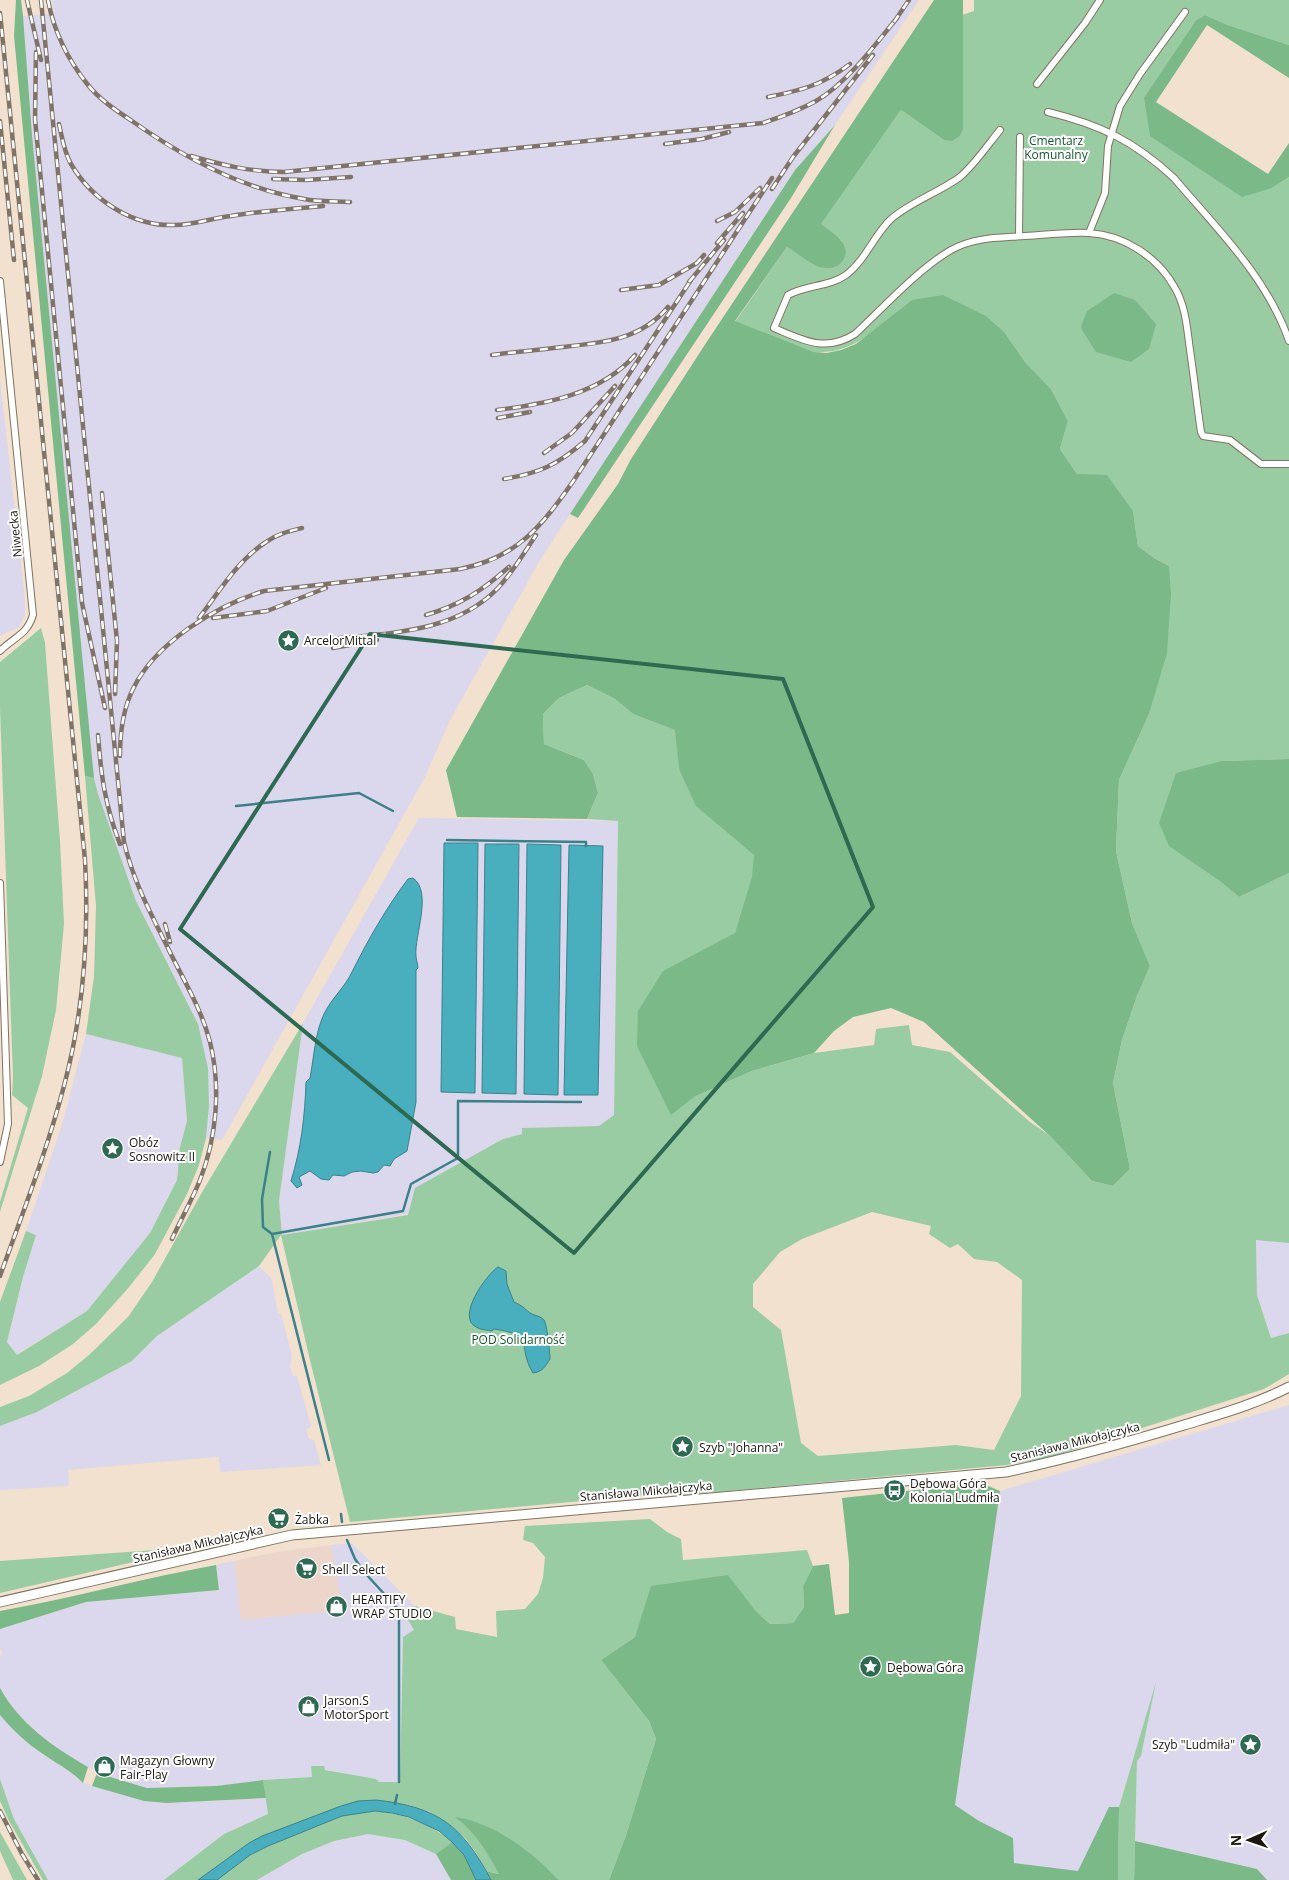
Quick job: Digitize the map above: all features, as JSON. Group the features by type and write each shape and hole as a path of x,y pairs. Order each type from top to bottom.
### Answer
{"street":[{"path":"1037,84 1085,23 1100,0"},
{"path":"1089,233 1105,193 1106,162 1111,132 1120,106 1185,12"},
{"path":"1048,112 1111,132 1142,151 1174,178 1251,268 1276,307 1289,341"},
{"path":"1000,130 959,177 889,220 866,253 846,275 835,281 799,290 788,296 774,328 812,343 830,344 841,342 855,334 921,272 953,249 978,239 1089,233 1115,239 1136,248 1157,264 1176,289 1185,314 1203,436 1230,440 1261,464 1289,464"},
{"path":"1019,236 1020,137"},
{"name":"Niwecka","path":"0,281 34,615 26,632 0,651"},
{"path":"0,883 8,1124 0,1162"},
{"name":"Stanisława Mikołajczyka","path":"0,1602 292,1535 1006,1472 1131,1442 1241,1408 1289,1387"}],"highlighted area":[{"path":"370,634 783,679 873,907 574,1253 180,929"}],"shaded area":[{"name":"ArcelorMittal","path":"52,0 919,0 835,125 795,170 540,560 450,720 425,777 222,1140 206,1138 209,1106 198,1024 136,901 94,778 32,135 23,16 54,13"},
{"path":"0,379 25,600 25,615 19,627 0,636"},
{"path":"419,818 618,821 614,1115 599,1126 522,1128 523,1134 503,1139 408,1214 282,1235 279,1201 303,1023"},
{"path":"86,1034 182,1058 187,1121 180,1147 177,1180 150,1233 87,1311 16,1355 7,1342 23,1277 36,1235 26,1231 62,1125"},
{"path":"1256,1239 1289,1243 1289,1333 1271,1338 1257,1295"},
{"path":"259,1266 271,1278 278,1314 281,1314 292,1356 290,1366 293,1376 297,1376 311,1426 306,1430 309,1439 314,1440 321,1465 220,1472 219,1457 205,1458 68,1470 69,1486 0,1490 0,1426 37,1412 132,1361 157,1336"},
{"path":"1289,1405 1289,1880 1267,1880 1257,1869 1135,1841 1137,1761 1141,1756 1154,1690 1119,1807 1118,1880 944,1880 1000,1491"},
{"path":"352,1543 415,1606 414,1630 403,1638 400,1783 379,1782 376,1779 311,1766 312,1777 263,1780 216,1786 147,1788 97,1773 60,1751 44,1739 16,1712 0,1688 0,1657 2,1653 0,1629 86,1602 219,1590 216,1565 234,1561 241,1620 343,1610 331,1545"},
{"path":"331,1545 344,1610 241,1620 234,1561 276,1552"},
{"path":"0,1715 23,1739 77,1776 84,1783 144,1801 166,1803 266,1798 268,1814 224,1834 164,1880 48,1880 14,1819 0,1779"},
{"path":"368,1834 405,1840 436,1854 451,1880 257,1880 302,1854 334,1841"}],"green space":[{"path":"16,0 21,0 23,16 32,135 94,778 85,776 14,36"},
{"path":"934,0 963,0 963,130 960,136 952,141 944,140 901,110 821,224 836,236 844,246 846,251 845,257 840,264 831,268 820,267 787,247 735,321 814,352 827,353 856,344 912,300 943,295 986,316 1005,333 1025,362 1051,389 1068,421 1060,449 1077,474 1107,475 1133,511 1138,546 1169,566 1171,594 1167,653 1149,714 1119,780 1116,851 1132,923 1150,966 1137,996 1122,1040 1113,1083 1130,1169 1113,1186 1092,1181 1049,1135 924,1022 891,1008 853,1017 834,1031 814,1053 752,1071 694,1097 671,1115 637,1046 638,1011 663,971 735,933 752,877 754,855 696,806 679,769 675,730 633,714 615,699 587,685 559,698 543,714 544,744 584,760 593,774 598,793 587,819 457,817 446,770 564,560 618,484 631,459 706,343"},
{"path":"974,0 1289,0 1289,45 1228,25 1205,15 1196,20 1144,99 1272,188 1289,177 1289,759 1222,761 1217,879 1239,897 1289,873 1289,1243 1256,1240 1257,1295 1271,1338 1289,1333 1289,1374 1264,1389 1048,1458 1006,1465 688,1495 659,1494 350,1522 281,1235 259,1266 157,1336 132,1361 37,1412 0,1426 0,1407 29,1396 67,1373 89,1355 128,1317 152,1282 201,1194 303,1023 279,1201 282,1235 408,1215 415,1188 503,1139 522,1134 522,1128 599,1126 614,1115 618,821 587,819 598,793 593,774 584,760 544,744 543,714 559,698 587,685 615,699 633,714 676,730 679,769 773,858 694,1097 752,1071 814,1053 874,1045 876,1029 909,1025 912,1045 950,1052 1030,1122 1049,1135 1092,1181 1113,1186 1130,1169 1113,1083 1122,1040 1137,996 1150,966 1132,923 1116,851 1119,780 1149,714 1169,566 1138,546 1133,511 1077,474 1060,449 1068,421 1051,389 1025,362 1005,333 912,300 867,336 842,349 829,352 814,352 735,322 787,247 823,268 842,241 820,225 901,110 944,140 960,136 963,130 962,15 974,11","holes":["872,1212 931,1226 929,1234 950,1248 958,1244 974,1259 997,1262 1022,1280 1021,1396 994,1450 956,1445 818,1456 801,1443 781,1330 753,1307 753,1284 780,1252 802,1239"]},
{"path":"1205,15 1228,25 1289,45 1289,78 1207,25 1156,102 1268,174 1289,143 1289,177 1272,188 1242,197 1150,136 1144,98 1196,20"},
{"path":"835,125 791,198 578,518 570,514 795,170"},
{"path":"1114,293 1135,300 1156,324 1149,349 1131,362 1096,352 1081,326 1087,311"},
{"path":"41,628 45,643 60,841 64,924 56,1010 42,1076 0,1212 0,1202 28,1108 12,1095 0,662"},
{"path":"1289,759 1289,873 1239,897 1217,879 1169,846 1159,823 1176,773 1222,761"},
{"path":"85,776 94,778 136,901 198,1024 208,1068 209,1106 206,1138 199,1165 187,1194 155,1254 130,1286 96,1324 73,1344 39,1366 0,1385 0,1302 26,1231 36,1235 23,1277 7,1342 17,1355 87,1311 150,1233 177,1180 180,1147 187,1121 182,1058 86,1034 94,976 96,906"},
{"path":"981,1483 1000,1491 955,1805 979,1821 1013,1838 1014,1863 1078,1871 1109,1807 1119,1807 1118,1880 609,1880 626,1835 656,1739 649,1721 601,1660 635,1637 651,1586 728,1575 754,1609 770,1624 793,1623 804,1607 803,1586 813,1566 829,1564 835,1615 849,1613 849,1562 842,1498"},
{"path":"650,1519 667,1532 681,1539 683,1560 807,1550 813,1566 803,1586 804,1607 793,1623 770,1624 754,1609 635,1637 601,1660 649,1721 656,1739 626,1835 609,1880 559,1880 548,1869 456,1817 469,1828 483,1845 500,1874 486,1871 465,1838 449,1824 430,1812 409,1805 376,1800 249,1843 198,1880 164,1880 224,1834 268,1814 263,1780 312,1777 311,1766 324,1766 325,1770 376,1779 379,1782 400,1782 403,1637 414,1630 408,1620 413,1618 415,1606 455,1617 456,1629 497,1637 496,1611 525,1609 538,1594 543,1578 545,1557 533,1543 523,1540 525,1526"},
{"path":"198,1547 0,1593 0,1561"},
{"path":"216,1565 219,1590 86,1602 0,1629 0,1611"},
{"path":"1156,1682 1141,1756 1137,1761 1134,1880 1118,1880 1119,1807"},
{"path":"0,1688 17,1713 38,1734 88,1767 83,1783 31,1745 0,1715"},
{"path":"97,1773 147,1788 216,1786 263,1780 266,1798 166,1803 144,1801 92,1786"},
{"path":"0,1779 14,1819 48,1880 43,1880 9,1821 0,1801"},
{"path":"375,1811 396,1814 416,1821 443,1835 452,1842 436,1854 405,1840 368,1834 334,1841 302,1854 257,1880 217,1880 250,1855 268,1846 342,1816"},
{"path":"455,1817 484,1825 512,1840 537,1859 559,1880 491,1880 486,1871 499,1874 490,1857 475,1836"},
{"path":"0,1832 27,1880 13,1880 0,1851"},
{"path":"1135,1841 1257,1869 1267,1880 1134,1880"},
{"path":"452,1842 464,1855 476,1880 451,1880 436,1854"}],"water":[{"path":"444,843 478,843 475,1093 441,1092"},
{"path":"485,844 519,844 516,1094 482,1093"},
{"path":"527,844 561,845 558,1095 524,1094"},
{"path":"569,845 603,846 598,1095 564,1095"},
{"path":"413,878 419,885 422,893 422,904 416,947 418,968 416,970 416,1102 407,1151 394,1159 390,1166 384,1165 378,1172 361,1171 352,1172 344,1176 333,1175 329,1180 321,1179 310,1171 299,1177 302,1185 297,1188 291,1181 302,1132 306,1082 310,1078 321,1021 349,977 385,913 408,879"},
{"path":"498,1267 506,1271 507,1284 514,1302 544,1320 550,1359 539,1372 533,1373 521,1338 516,1334 494,1329 492,1331 482,1329 476,1327 471,1322 469,1315 475,1296 487,1278"},
{"path":"376,1800 416,1808 446,1822 470,1845 491,1880 476,1880 464,1855 439,1831 409,1817 375,1811 342,1816 250,1855 217,1880 198,1880 249,1843 262,1836 341,1806 358,1801"}],"waterway":[{"path":"236,806 359,793 393,811"},
{"path":"447,840 586,842 586,846"},
{"path":"272,1234 403,1211 411,1184 458,1158 458,1101 581,1102"},
{"path":"270,1152 262,1199 263,1227 272,1234 329,1460"},
{"path":"341,1514 342,1522"},
{"path":"347,1540 355,1559 365,1573 398,1609 399,1613 399,1782"},
{"path":"395,1804 397,1795"}],"railway":[{"path":"27,0 41,60"},
{"path":"41,0 124,842 142,894 201,1016 210,1042 215,1076 216,1111 206,1164 172,1239"},
{"path":"48,0 54,23 63,45 74,66 88,85 109,105 151,134 192,159 258,188 310,200 350,202"},
{"path":"894,22 909,0"},
{"path":"0,13 85,860 86,888 84,971 77,1027 71,1055 43,1156 0,1276"},
{"path":"191,156 260,171 284,172 763,123 804,107 827,94 860,63 897,18"},
{"path":"36,52 35,119 82,603 105,708"},
{"path":"772,189 793,157 873,55"},
{"path":"768,97 812,86 850,64"},
{"path":"0,121 14,260"},
{"path":"59,124 71,164 90,189 115,209 144,221 182,225 243,214 323,206"},
{"path":"665,144 702,139 729,132"},
{"path":"273,179 306,180 351,177"},
{"path":"120,756 124,713 133,689 143,672 172,641 208,616 246,597 264,591 460,569 497,557 526,538 551,512 574,480 772,178"},
{"path":"717,221 735,212 760,188"},
{"path":"717,243 743,213"},
{"path":"689,282 724,240"},
{"path":"621,290 659,285 697,263 704,255"},
{"path":"504,479 548,467 585,441 693,277"},
{"path":"492,355 592,344 620,338 646,327 668,307"},
{"path":"497,410 572,395 606,379 635,355"},
{"path":"544,453 572,433 615,386"},
{"path":"498,418 530,412"},
{"path":"102,493 117,641 115,694"},
{"path":"199,618 238,567 256,549 275,537 302,528"},
{"path":"330,639 420,628 462,614 481,603 498,588 536,535"},
{"path":"426,615 460,602 509,567"},
{"path":"213,618 267,611 326,588"},
{"path":"333,648 377,640"},
{"path":"98,735 104,790 120,844"},
{"path":"165,924 170,942"},
{"path":"0,1811 38,1880"}],"place":[{"name":"ArcelorMittal","path":"288,640"},
{"name":"Obóz Sosnowitz II","path":"113,1149"},
{"name":"Szyb \"Johanna\"","path":"683,1447"},
{"name":"Dębowa Góra Kolonia Ludmiła","path":"894,1490"},
{"name":"Żabka","path":"279,1519"},
{"name":"Shell Select","path":"306,1569"},
{"name":"HEARTIFY WRAP STUDIO","path":"336,1606"},
{"name":"Dębowa Góra","path":"871,1667"},
{"name":"Jarson.S MotorSport","path":"308,1707"},
{"name":"Szyb \"Ludmiła\"","path":"1251,1744"},
{"name":"Magazyn Głowny Fair-Play","path":"104,1767"}],"park label":[{"name":"Cmentarz Komunalny","path":"1056,147"},
{"name":"POD Solidarność","path":"518,1339"}]}
